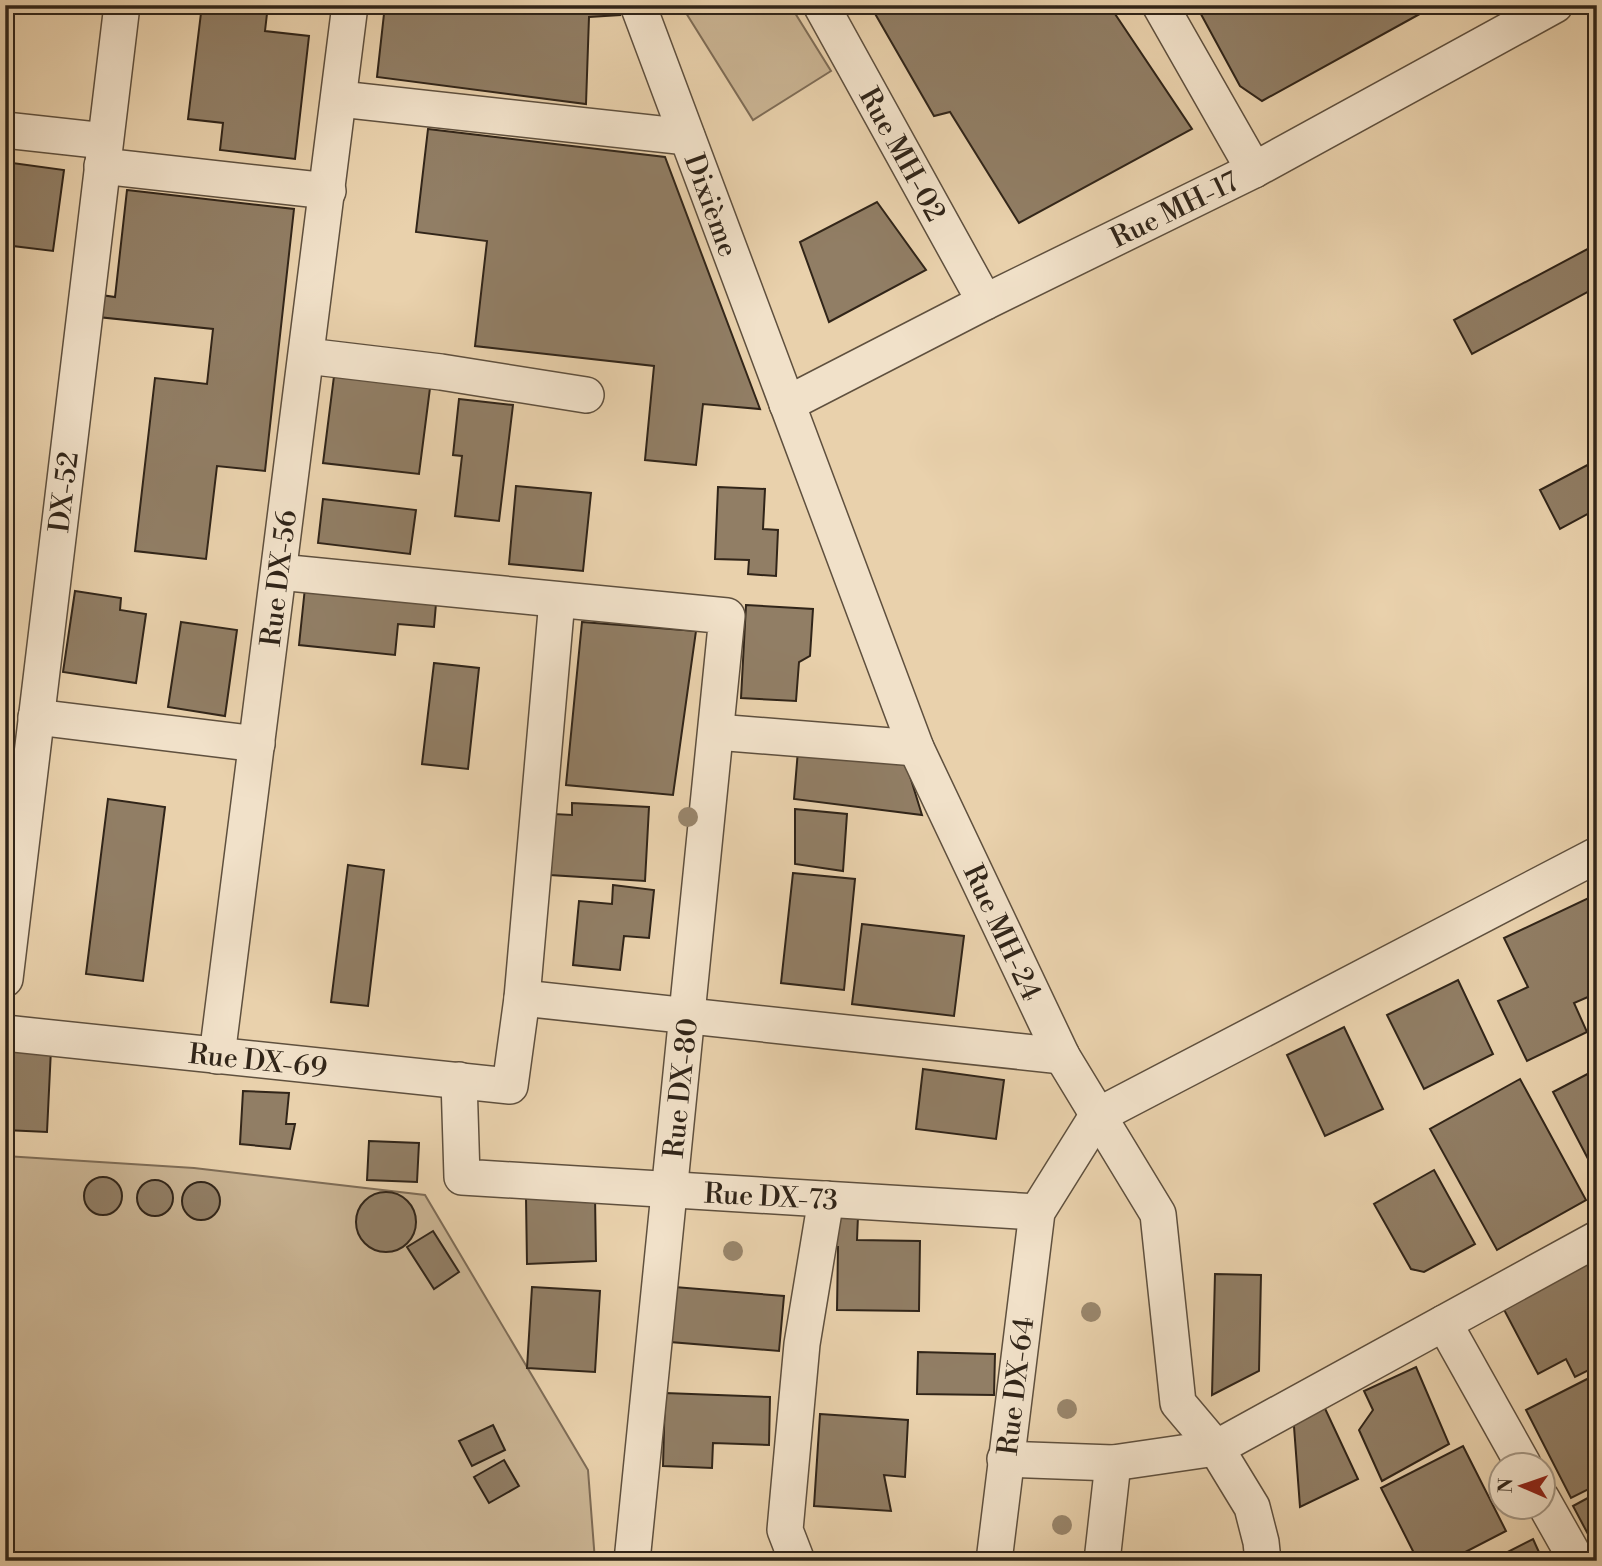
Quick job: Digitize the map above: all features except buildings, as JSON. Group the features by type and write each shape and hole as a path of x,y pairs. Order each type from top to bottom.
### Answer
{"street":[{"name":"DX-52","path":"5,979 122,5"},
{"name":"Rue DX-56","path":"217,1056 350,5"},
{"name":"Dixième","path":"638,5 787,404"},
{"name":"Rue MH-02","path":"821,5 985,302"},
{"path":"1160,5 1254,170"},
{"name":"Rue MH-17","path":"787,404 985,302 1254,170 1555,5"},
{"path":"340,99 687,137"},
{"path":"5,130 104,154 328,191"},
{"path":"307,356 441,372 586,395"},
{"name":"Rue MH-24","path":"787,404 916,748 1062,1056 1158,1214 1178,1403 1216,1448 1252,1507 1263,1561"},
{"path":"279,572 557,600 522,998 1062,1056"},
{"name":"Rue DX-80","path":"557,600 727,616 632,1561"},
{"path":"36,717 257,744"},
{"path":"716,732 916,748"},
{"path":"1037,1212 1097,1116 1597,855"},
{"name":"Rue DX-69","path":"5,1032 510,1086 522,998"},
{"name":"Rue DX-73","path":"459,1080 462,1177 1037,1212"},
{"path":"797,1561 785,1530 802,1344 826,1199"},
{"name":"Rue DX-64","path":"994,1561 1037,1212"},
{"path":"1005,1459 1113,1463 1216,1448 1597,1239"},
{"path":"1444,1323 1515,1450"},
{"path":"1102,1561 1113,1463"},
{"path":"1554,1520 1577,1561"}],"shaded area":[{"path":"681,5 790,5 831,71 753,120"},
{"path":"5,1156 194,1168 425,1195 588,1470 595,1561 5,1561"}]}
